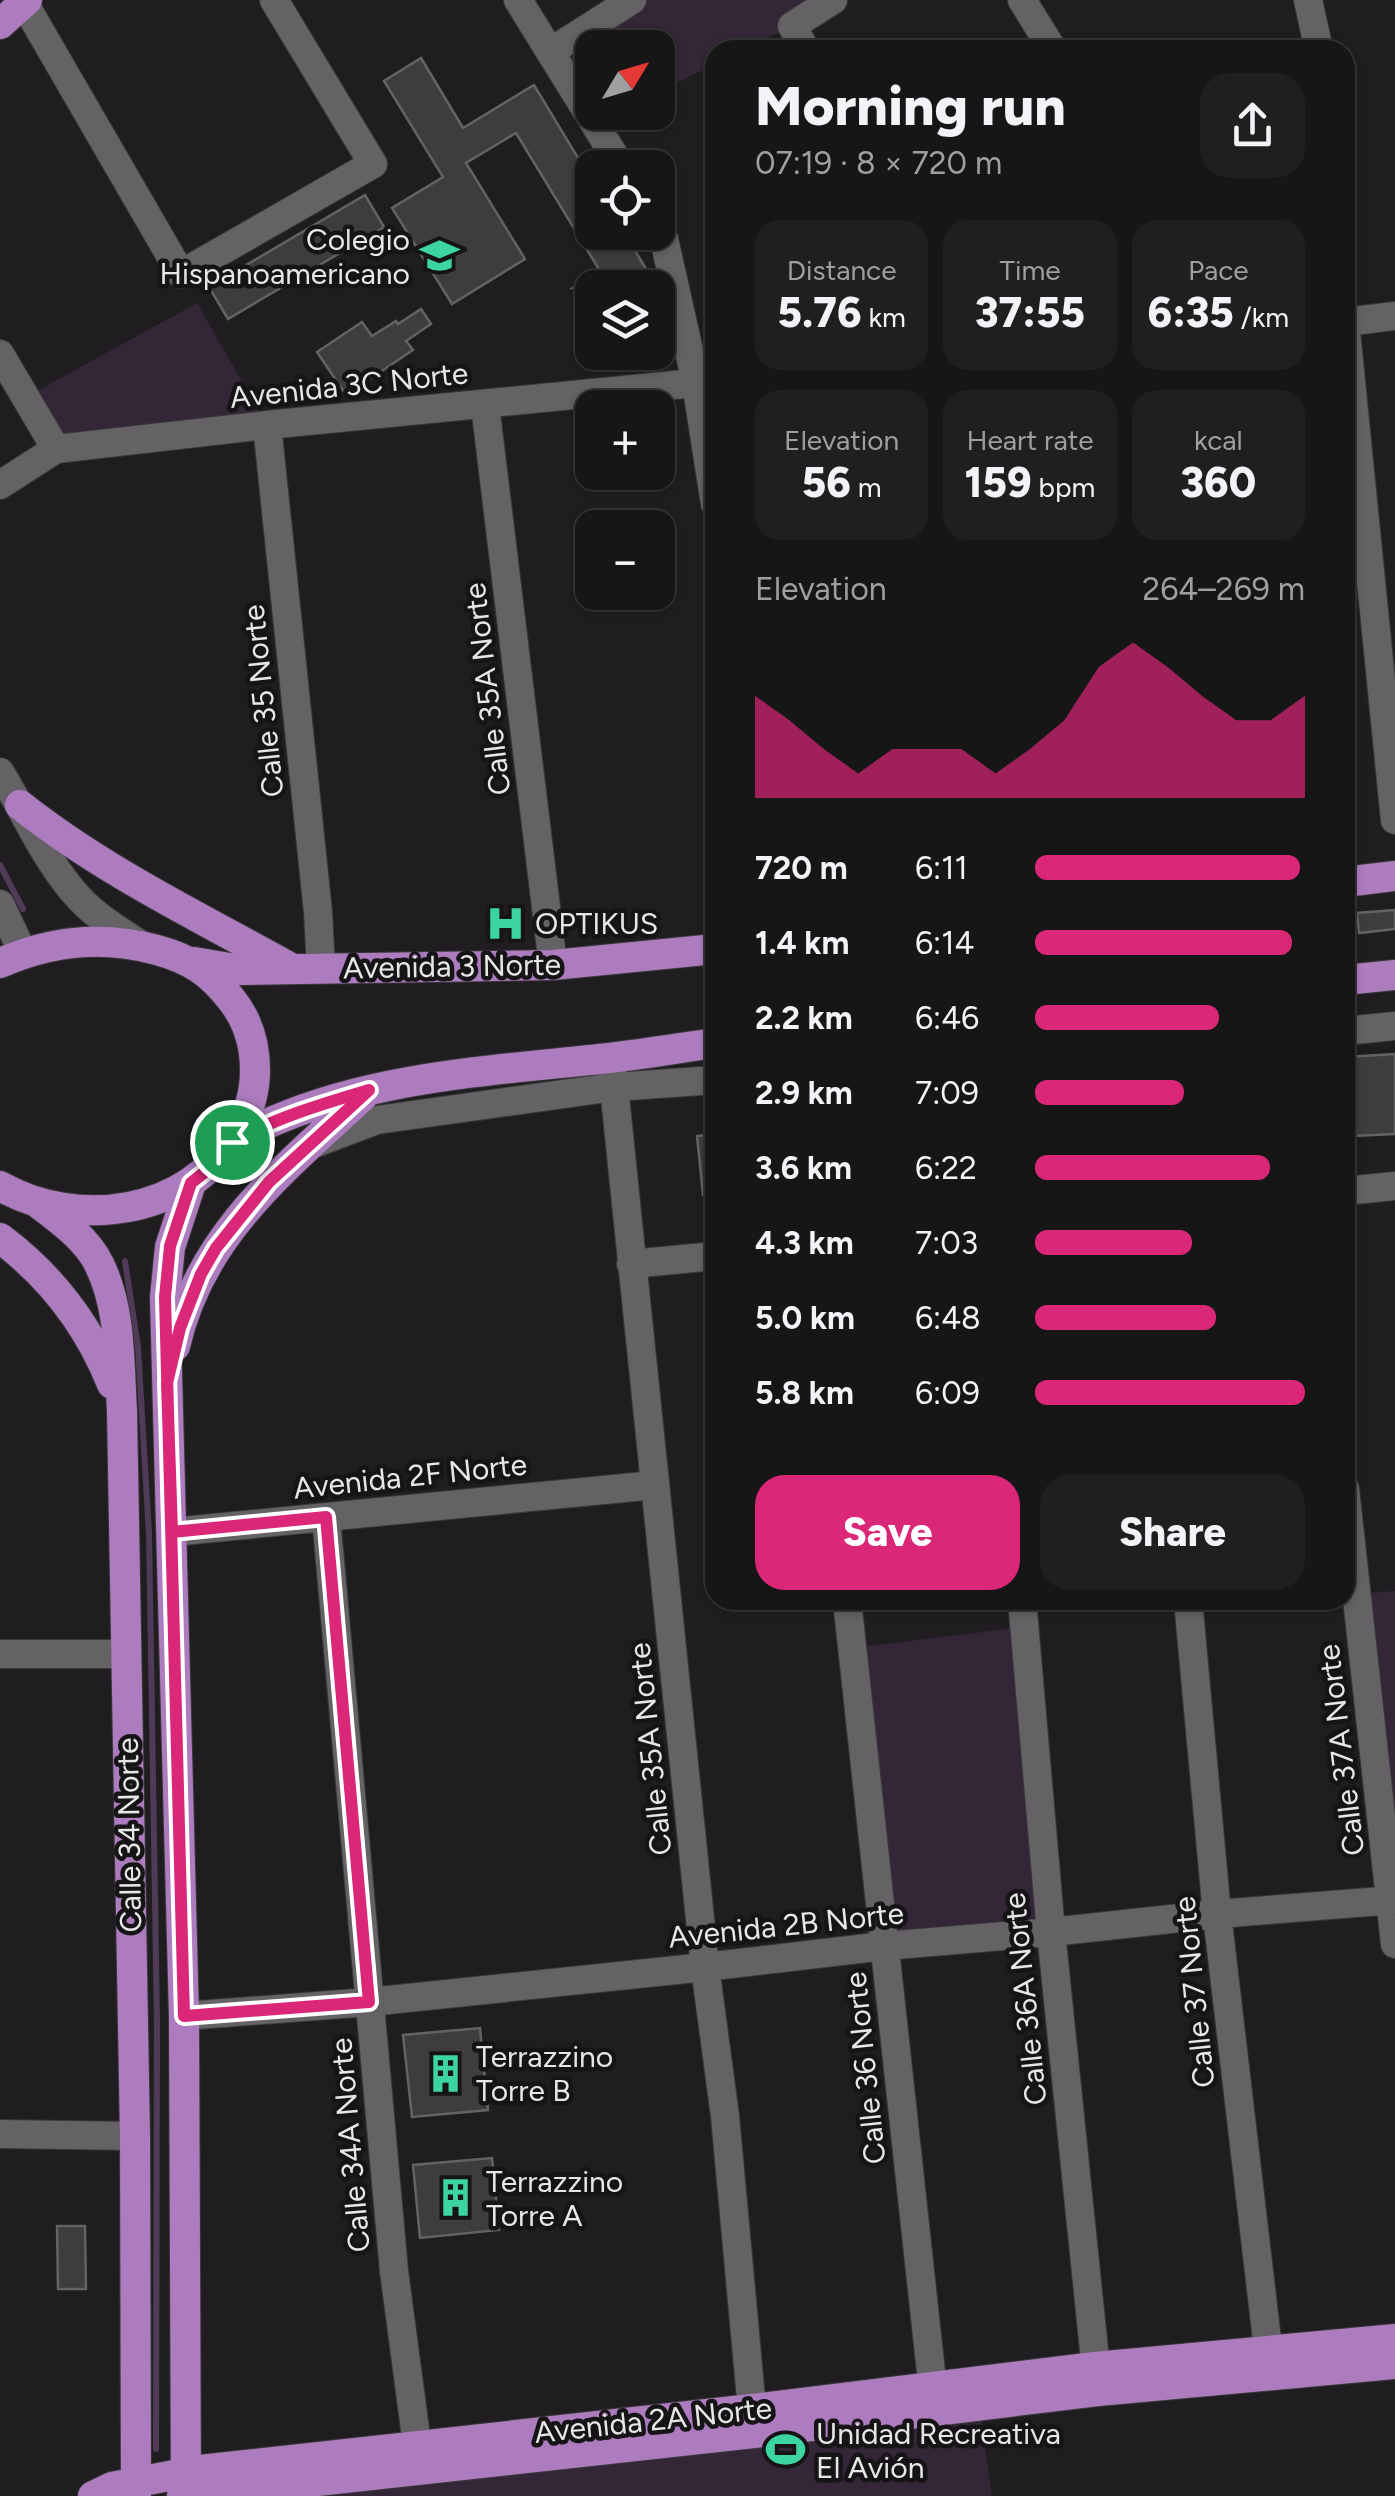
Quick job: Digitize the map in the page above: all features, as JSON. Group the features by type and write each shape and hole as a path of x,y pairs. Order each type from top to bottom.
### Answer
{"main road":[{"path":"0,24 26,1"},
{"path":"20,805 86,852 307,969"},
{"path":"1355,881 1395,876"},
{"path":"0,1186 38,1203 66,1209 104,1211 160,1198 191,1183 216,1163 246,1117 255,1088 255,1050 244,1015 217,980 188,961 143,946 112,942 69,942 11,958"},
{"name":"Avenida 3 Norte","path":"188,961 241,970 553,965 705,950"},
{"path":"1355,979 1395,975"},
{"path":"232,1142 294,1113 369,1090 435,1077 612,1073 705,1046"},
{"path":"167,1383 180,1328 201,1274 216,1248 269,1182 369,1090"},
{"name":"Calle 34 Norte","path":"185,2490 184,2016 165,1297 170,1246 191,1183"},
{"name":"Calle 34 Norte","path":"38,1203 63,1222 98,1262 115,1312 122,1410 135,2136 136,2489"},
{"path":"0,1238 53,1285 78,1317 100,1354 122,1410"},
{"name":"Avenida 2A Norte","path":"93,2496 112,2488 185,2490 419,2457 1097,2379 1270,2363 1395,2339"},
{"name":"Avenida 2A Norte","path":"1270,2363 1395,2364"}],"street":[{"path":"26,1 181,274 373,164 274,0"},
{"path":"518,0 611,150"},
{"path":"550,52 632,0"},
{"path":"800,40 792,26 833,0"},
{"path":"1022,0 1047,40"},
{"path":"1308,0 1317,40"},
{"path":"667,250 705,379"},
{"path":"1355,321 1395,316"},
{"path":"0,354 56,449"},
{"name":"Avenida 3C Norte","path":"0,485 56,449 705,382"},
{"name":"Calle 35A Norte","path":"484,405 553,965"},
{"path":"1355,422 1395,820"},
{"name":"Calle 35 Norte","path":"267,425 318,912 307,969"},
{"path":"0,772 66,883 110,925 143,946"},
{"path":"0,904 11,958"},
{"path":"1355,1030 1395,1026"},
{"path":"310,1146 376,1120 612,1073 705,1079"},
{"name":"Calle 35A Norte","path":"612,1073 705,1967 725,2116 753,2421"},
{"path":"1355,1190 1395,1186"},
{"path":"630,1264 705,1257"},
{"name":"Avenida 2F Norte","path":"172,1532 655,1485"},
{"name":"Calle 34A Norte","path":"326,1517 394,2271 419,2457"},
{"name":"Calle 37A Norte","path":"1355,1575 1395,1944"},
{"name":"Calle 36 Norte","path":"848,1610 934,2398"},
{"name":"Calle 36A Norte","path":"1023,1610 1097,2379"},
{"name":"Calle 37 Norte","path":"1189,1610 1217,1914 1270,2363"},
{"path":"0,1654 126,1654"},
{"name":"Avenida 2B Norte","path":"184,2016 369,2002 884,1946 1393,1900"},
{"path":"0,2134 135,2136"}],"shaded area":[{"path":"632,0 833,0 763,40 705,40 705,69 675,84 675,30 585,30"},
{"path":"575,36 575,91 550,52"},
{"path":"197,303 267,425 56,449 26,397"},
{"path":"1395,1591 1395,1900 1355,1594"},
{"path":"1025,1627 1051,1932 884,1946 852,1648"},
{"name":"Unidad Recreativa El Avión","path":"979,2404 992,2496 186,2496"}],"building":[{"path":"421,58 463,128 534,85 575,153 575,230 516,133 466,163 525,259 452,304 392,208 443,177 384,81"},
{"path":"365,195 384,227 228,319 209,287"},
{"path":"587,250 635,250 647,270 599,270"},
{"path":"421,309 431,324 406,341 413,350 346,395 317,352 362,322 372,336"},
{"path":"1395,910 1395,929 1359,933 1357,913"},
{"path":"1395,1054 1395,1134 1355,1136 1355,1056"},
{"path":"705,1135 705,1195 703,1195 697,1136"},
{"name":"Terrazzino Torre B","path":"480,2028 488,2110 412,2117 403,2035"},
{"name":"Terrazzino Torre A","path":"492,2158 499,2230 420,2238 413,2165"},
{"path":"57,2226 85,2226 86,2289 58,2289"}],"waterway":[{"path":"0,865 23,909"},
{"path":"125,1261 138,1347 149,1534 157,2021 156,2449"}],"place":[{"name":"Colegio Hispanoamericano","path":"440,256"},
{"name":"OPTIKUS","path":"505,923"},
{"name":"Terrazzino Torre B","path":"446,2073"},
{"name":"Terrazzino Torre A","path":"456,2198"},
{"name":"Unidad Recreativa El Avión","path":"786,2450"}],"route":[{"path":"232,1142 216,1163 191,1183 170,1246 165,1297 167,1383 184,2016 369,2002 326,1517 172,1532 167,1383 180,1328 201,1274 216,1248 269,1182 369,1090 294,1113 232,1142"}]}
